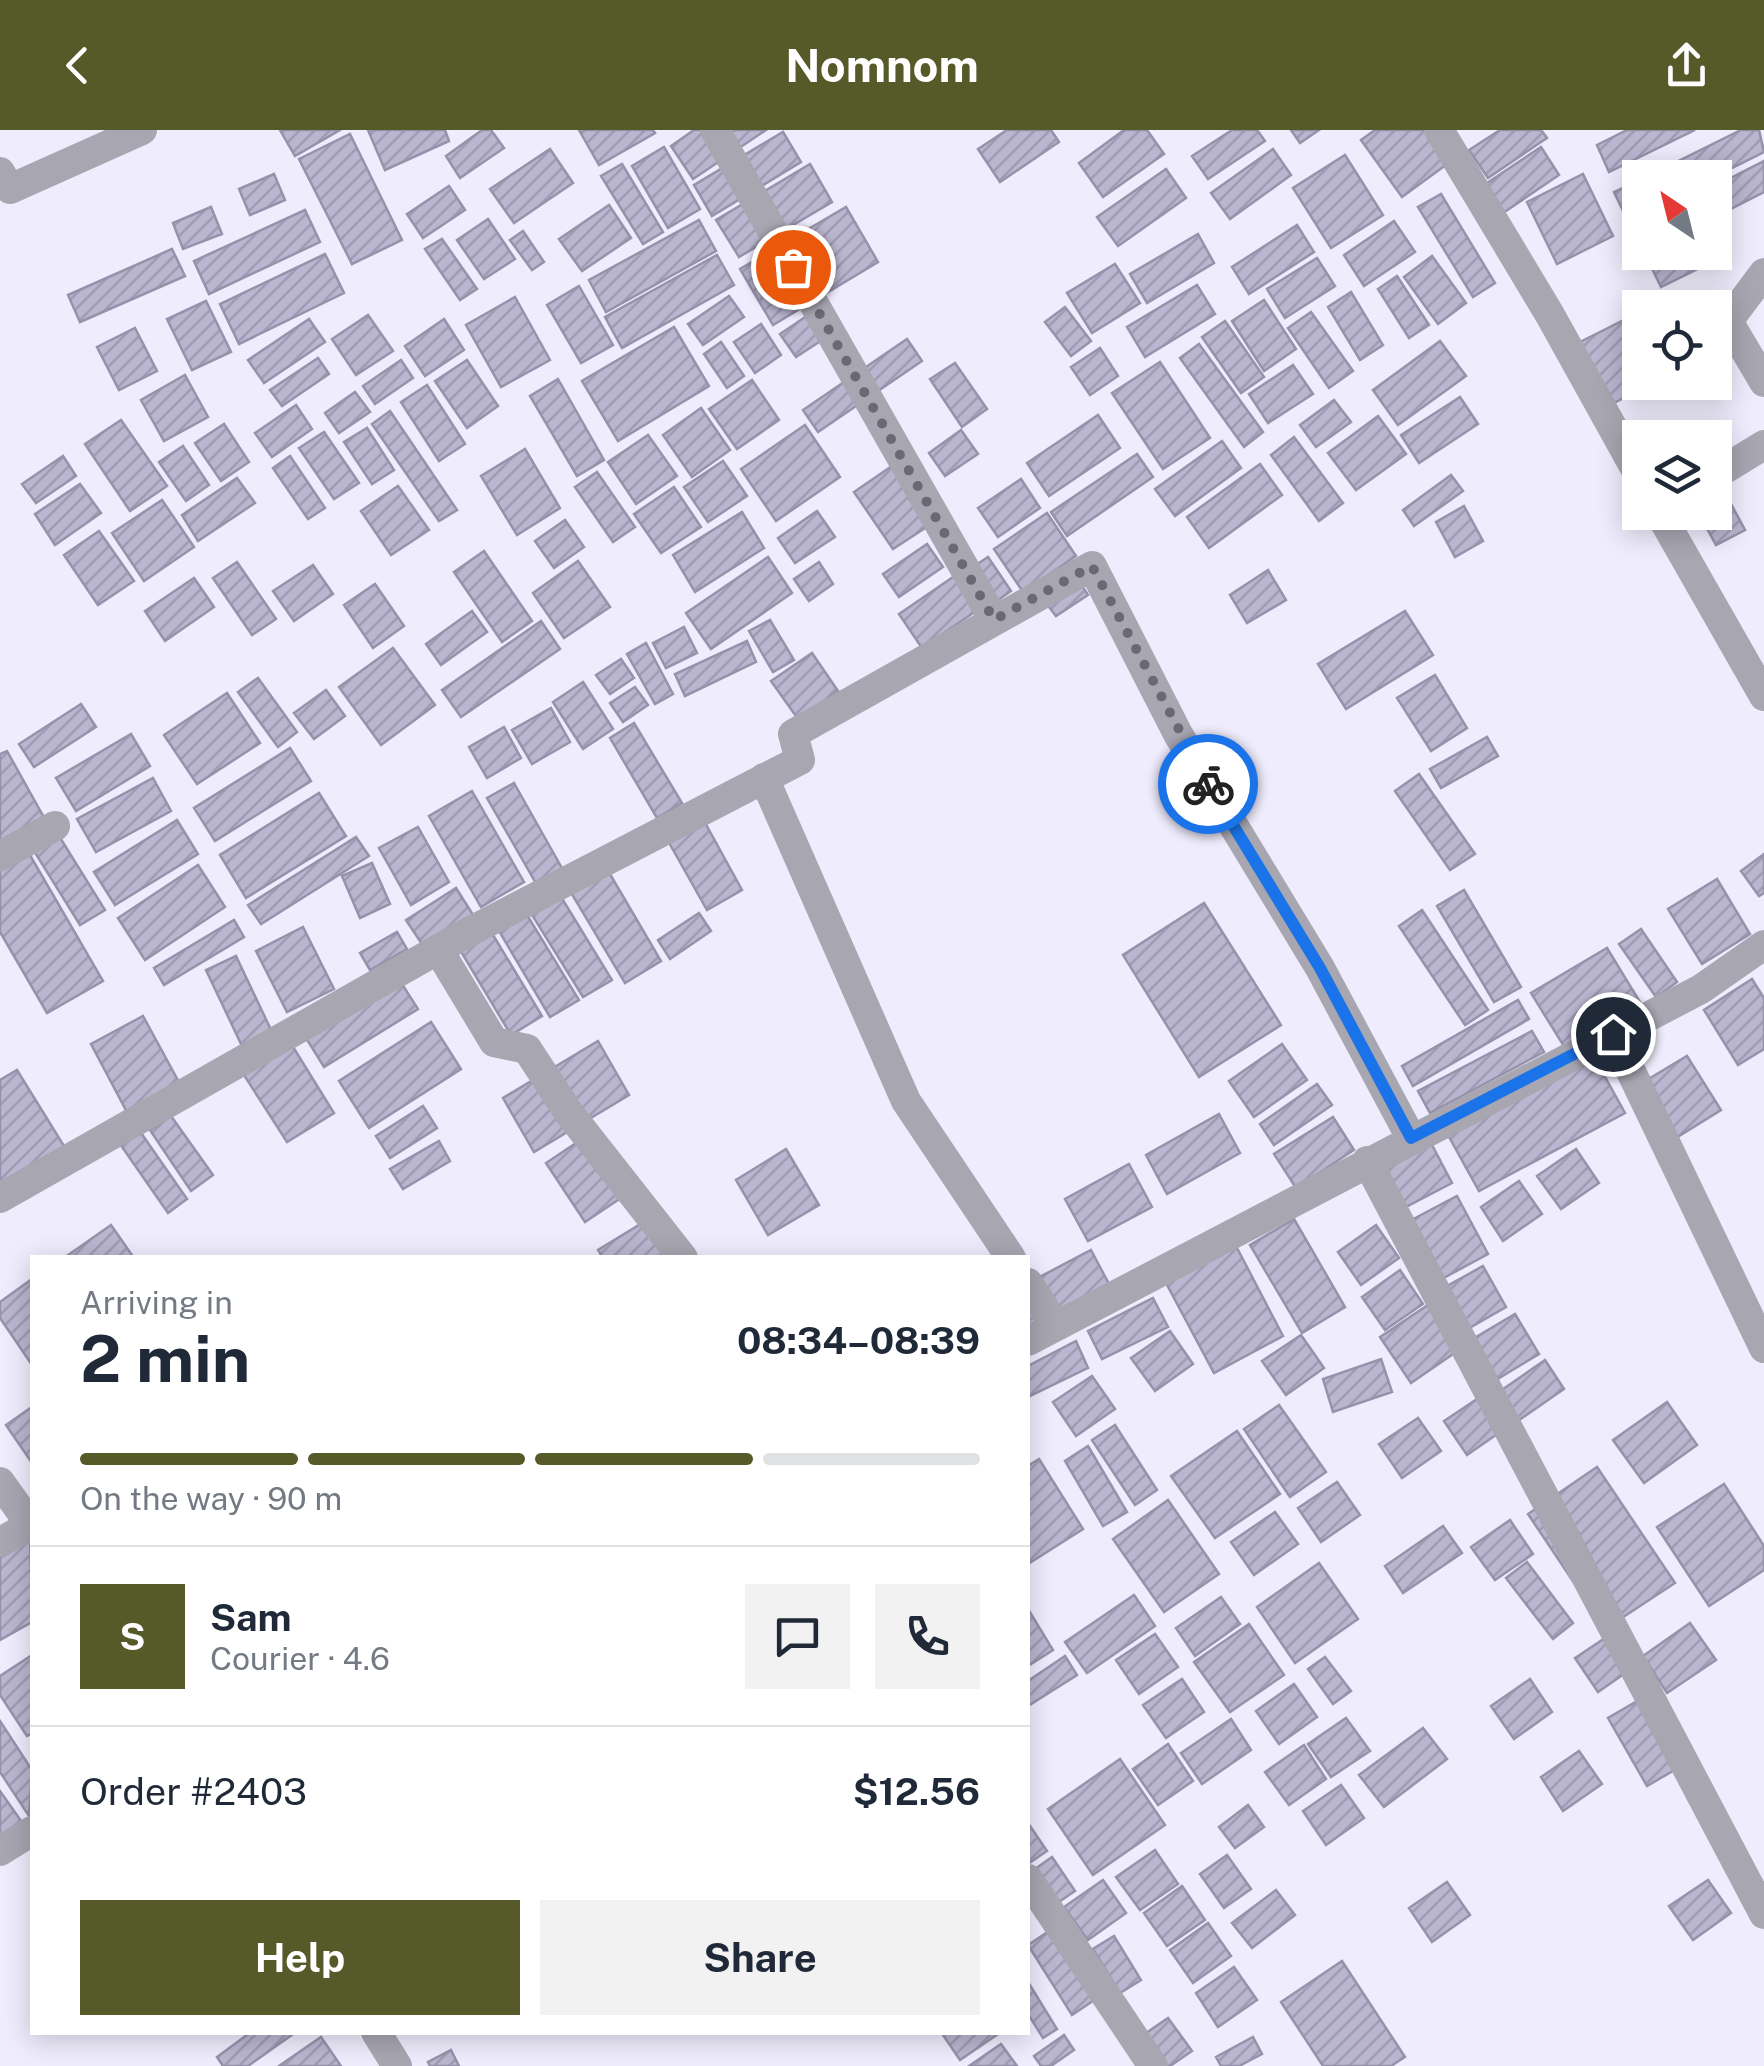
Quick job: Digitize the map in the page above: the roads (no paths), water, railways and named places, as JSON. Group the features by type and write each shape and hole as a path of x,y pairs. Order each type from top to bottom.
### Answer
{"street":[{"path":"0,172 10,189 142,130"},
{"path":"715,130 994,620"},
{"path":"1439,130 1550,315 1622,445"},
{"path":"1764,273 1728,322 1764,382"},
{"path":"1732,465 1764,445"},
{"path":"1669,530 1764,696"},
{"path":"0,1198 438,949 800,760 793,734 1092,566 1178,734 1320,968 1411,1138"},
{"path":"764,778 906,1100 1009,1255"},
{"path":"0,856 55,826"},
{"path":"1030,1340 1702,988 1764,945"},
{"path":"438,949 494,1042 527,1049 570,1113 680,1255"},
{"path":"1613,1034 1764,1348"},
{"path":"1367,1161 1764,1914"},
{"path":"1030,1286 1056,1326"},
{"path":"0,1482 30,1523"},
{"path":"0,1542 30,1527"},
{"path":"0,1851 30,1832"},
{"path":"1030,1883 1154,2066"},
{"path":"378,2035 397,2066"}]}
